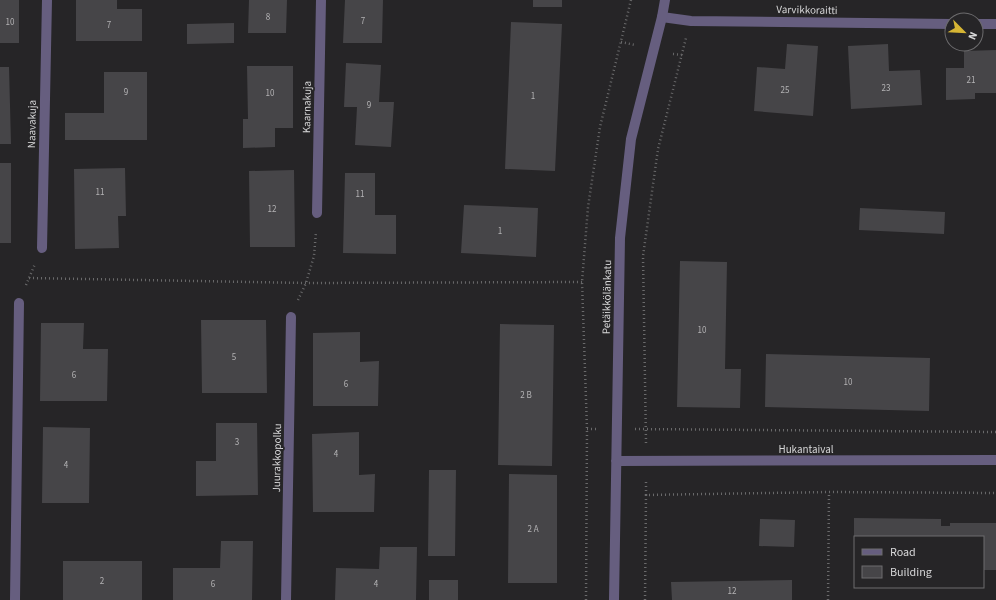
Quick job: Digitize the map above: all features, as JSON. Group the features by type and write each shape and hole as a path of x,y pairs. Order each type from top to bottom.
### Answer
{"street":[{"name":"Naavakuja","path":"42,248 47,0"},
{"name":"Kaarnakuja","path":"317,214 321,0"},
{"name":"Petäikkölänkatu","path":"614,600 620,238 631,139 665,0"},
{"name":"Varvikkoraitti","path":"662,17 691,21 944,24"},
{"path":"984,24 996,24"},
{"path":"15,600 19,302"},
{"name":"Juurakkopolku","path":"286,600 291,317"},
{"name":"Hukantaival","path":"616,461 996,460"}],"path":[{"path":"586,600 587,429 582,282 588,207 600,127 631,0"},
{"path":"691,21 658,149 643,256 645,429 996,432"},
{"path":"291,317 306,283 314,256 317,214"},
{"path":"19,302 42,248"},
{"path":"29,278 306,283 582,282"},
{"path":"645,600 646,495 829,492 996,493"},
{"path":"828,600 829,492"}],"building":[{"path":"0,0 19,0 19,43 0,43"},
{"path":"76,0 117,0 117,9 142,9 142,41 76,41"},
{"path":"249,0 287,0 286,33 248,33"},
{"path":"345,0 383,0 382,43 343,43"},
{"path":"533,0 562,0 562,7 533,7"},
{"path":"511,22 562,24 555,171 505,169"},
{"path":"234,23 234,43 187,44 187,24"},
{"path":"787,44 818,46 813,116 754,111 757,67 785,69"},
{"path":"888,44 889,71 920,70 922,105 851,109 848,46"},
{"path":"984,50 996,50 996,93 975,93 975,99 946,100 946,68 964,68 964,52 984,52"},
{"path":"346,63 381,65 379,102 394,102 391,147 355,145 357,107 344,107"},
{"path":"247,66 293,66 293,128 275,128 275,147 243,148 243,119 248,119"},
{"path":"0,67 9,67 11,144 0,144"},
{"path":"104,72 147,72 147,140 65,140 65,113 104,113"},
{"path":"0,163 11,163 11,243 0,243"},
{"path":"125,168 126,216 118,216 119,248 75,249 74,169"},
{"path":"294,170 295,247 250,247 249,171"},
{"path":"345,173 375,173 375,215 396,215 396,254 343,253"},
{"path":"464,205 538,208 536,257 461,253"},
{"path":"860,208 945,212 944,234 859,230"},
{"path":"680,261 727,262 725,369 741,369 740,408 677,407"},
{"path":"201,320 266,320 267,393 202,393"},
{"path":"41,323 84,323 83,349 108,349 107,401 40,401"},
{"path":"500,324 554,325 552,466 498,465"},
{"path":"360,332 360,362 379,361 378,406 313,406 313,333"},
{"path":"766,354 930,358 929,411 765,407"},
{"path":"216,423 257,423 258,495 196,496 196,461 216,461"},
{"path":"43,427 90,428 89,503 42,503"},
{"path":"359,432 359,475 375,474 374,512 313,512 312,434"},
{"path":"429,470 456,470 455,556 428,556"},
{"path":"509,474 557,475 557,583 508,583"},
{"path":"854,518 941,519 941,526 950,526 950,523 996,523 996,570 984,570 984,536 854,536"},
{"path":"760,519 795,520 794,547 759,546"},
{"path":"221,541 253,541 252,600 173,600 173,568 220,568"},
{"path":"380,547 417,547 416,600 335,600 336,568 379,569"},
{"path":"63,561 142,561 142,600 63,600"},
{"path":"429,580 458,580 458,600 429,600"},
{"path":"792,580 792,600 672,600 671,582"}]}
